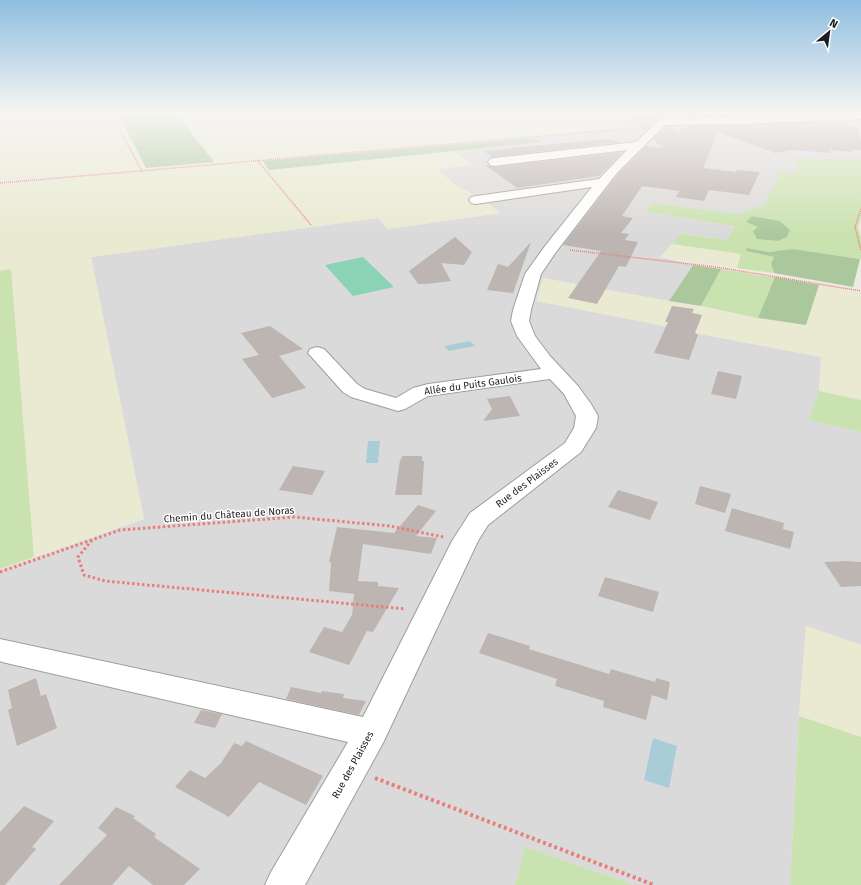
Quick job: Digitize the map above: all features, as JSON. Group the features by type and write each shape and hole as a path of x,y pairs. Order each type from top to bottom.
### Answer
{"street":[{"path":"494,162 568,153"},
{"name":"Rue des Plaisses","path":"284,885 371,734 465,541 479,519 574,447 585,428 587,416 581,404 571,390 543,360 526,336 520,321 533,274 572,220 603,182 630,153"},
{"path":"476,200 603,182"},
{"name":"Allée du Puits Gaulois","path":"317,353 350,388 358,393 398,405 420,392 428,390 555,373"},
{"path":"2,650 371,734"}],"path":[{"path":"132,153 142,171"},
{"path":"0,183 345,153"},
{"path":"257,161 311,225"},
{"path":"861,208 855,227 861,250"},
{"path":"550,249 628,255 696,263 861,291"},
{"name":"Chemin du Château de Noras","path":"0,572 120,530 294,517 390,526 465,541"},
{"path":"92,540 78,557 84,575 105,581 430,612"},
{"path":"352,769 502,828 654,885"}],"shaded area":[{"path":"457,153 861,153 861,159 796,158 798,174 775,173 780,176 764,205 738,214 652,203 646,212 735,226 728,240 681,234 660,257 693,265 669,301 543,278 689,332 821,357 819,391 810,420 861,432 861,645 806,626 799,716 790,885 634,885 525,847 515,885 0,885 0,570 144,519 91,257 378,218 388,229 500,213 485,201 454,184 437,169 472,165"}],"green space":[{"path":"0,153 138,153 146,168 0,180"},
{"path":"138,153 207,153 214,162 146,168"},
{"path":"207,153 319,153 214,162"},
{"path":"354,153 431,153 269,170 263,161"},
{"path":"432,153 457,153 472,165 437,169 454,184 485,201 501,213 388,229 378,218 91,257 144,519 34,557 11,269 0,271 0,184 263,161 269,170"},
{"path":"796,158 861,159 861,218 858,228 861,237 861,259 793,249 769,252 748,248 746,251 774,257 771,264 774,273 737,268 741,254 672,244 681,234 727,240 735,226 646,212 652,203 738,214 764,205 779,176 775,172 798,173","holes":["752,216 780,221 790,230 787,237 778,241 758,239 759,227 747,222"]},
{"path":"752,216 780,221 790,230 787,237 778,241 757,239 753,231 758,227 746,222"},
{"path":"672,244 742,254 737,268 660,257"},
{"path":"747,248 769,252 793,249 860,259 853,287 774,273 771,264 774,257 746,251"},
{"path":"363,257 394,287 353,296 325,265"},
{"path":"693,265 721,269 701,306 669,301"},
{"path":"11,269 34,557 0,569 0,271"},
{"path":"721,269 775,278 758,318 701,306"},
{"path":"775,277 819,285 806,325 758,318"},
{"path":"543,278 758,318 806,325 819,285 861,293 861,400 819,391 821,357 536,301"},
{"path":"819,391 861,400 861,432 809,420"},
{"path":"806,626 861,645 861,737 799,716"},
{"path":"799,716 861,737 861,885 790,885"},
{"path":"525,847 634,885 515,885"}],"water":[{"path":"470,341 475,346 449,351 444,346"},
{"path":"368,441 380,441 378,463 366,463"},
{"path":"653,738 677,746 669,788 644,780"}],"building":[{"path":"487,153 524,153 492,157"},
{"path":"622,153 599,176 517,188 485,165 494,167"},
{"path":"639,153 709,153 703,168 736,172 737,170 760,172 749,195 709,190 704,201 676,197 679,191 642,186 622,216 633,218 621,233 629,234 625,240 638,242 626,267 619,266 597,304 568,298 601,251 563,245 617,175"},
{"path":"455,237 472,252 464,265 441,263 451,281 418,284 409,271"},
{"path":"531,242 513,293 487,290 498,264 508,267"},
{"path":"672,306 694,309 692,313 702,315 695,333 698,335 689,360 654,353 668,322 665,322"},
{"path":"270,326 303,349 279,356 306,388 272,398 242,359 259,355 241,333"},
{"path":"718,371 742,376 736,399 711,394"},
{"path":"510,396 520,416 483,421 492,409 487,399"},
{"path":"402,456 422,456 422,461 424,461 422,495 395,495 400,460"},
{"path":"293,466 325,471 312,495 279,490"},
{"path":"700,486 731,494 725,513 695,504"},
{"path":"618,490 658,502 650,520 608,507"},
{"path":"418,505 436,511 416,536 437,538 431,554 363,544 358,581 378,582 378,586 399,588 373,632 367,631 349,665 309,652 324,627 342,632 352,615 354,594 329,591 331,562 329,562 337,527 394,533"},
{"path":"732,508 784,523 783,529 794,532 790,549 725,531"},
{"path":"824,562 861,562 861,586 841,587"},
{"path":"605,577 659,592 653,612 598,596"},
{"path":"488,633 530,646 529,649 609,674 611,669 655,682 656,678 670,682 667,700 652,695 646,720 603,707 604,701 555,686 557,679 479,653"},
{"path":"36,678 41,696 46,694 57,728 17,746 8,710 12,708 8,690"},
{"path":"291,687 321,693 322,691 344,694 343,698 366,701 359,715 286,699"},
{"path":"201,710 222,714 215,728 194,723"},
{"path":"246,741 323,776 306,805 259,782 229,817 175,787 190,770 205,778 221,763 234,743 242,746"},
{"path":"24,806 54,821 32,847 36,849 5,885 0,885 0,832"},
{"path":"116,807 135,816 133,818 156,834 154,837 200,869 184,885 153,885 129,866 112,885 59,885 107,835 98,828"}]}
